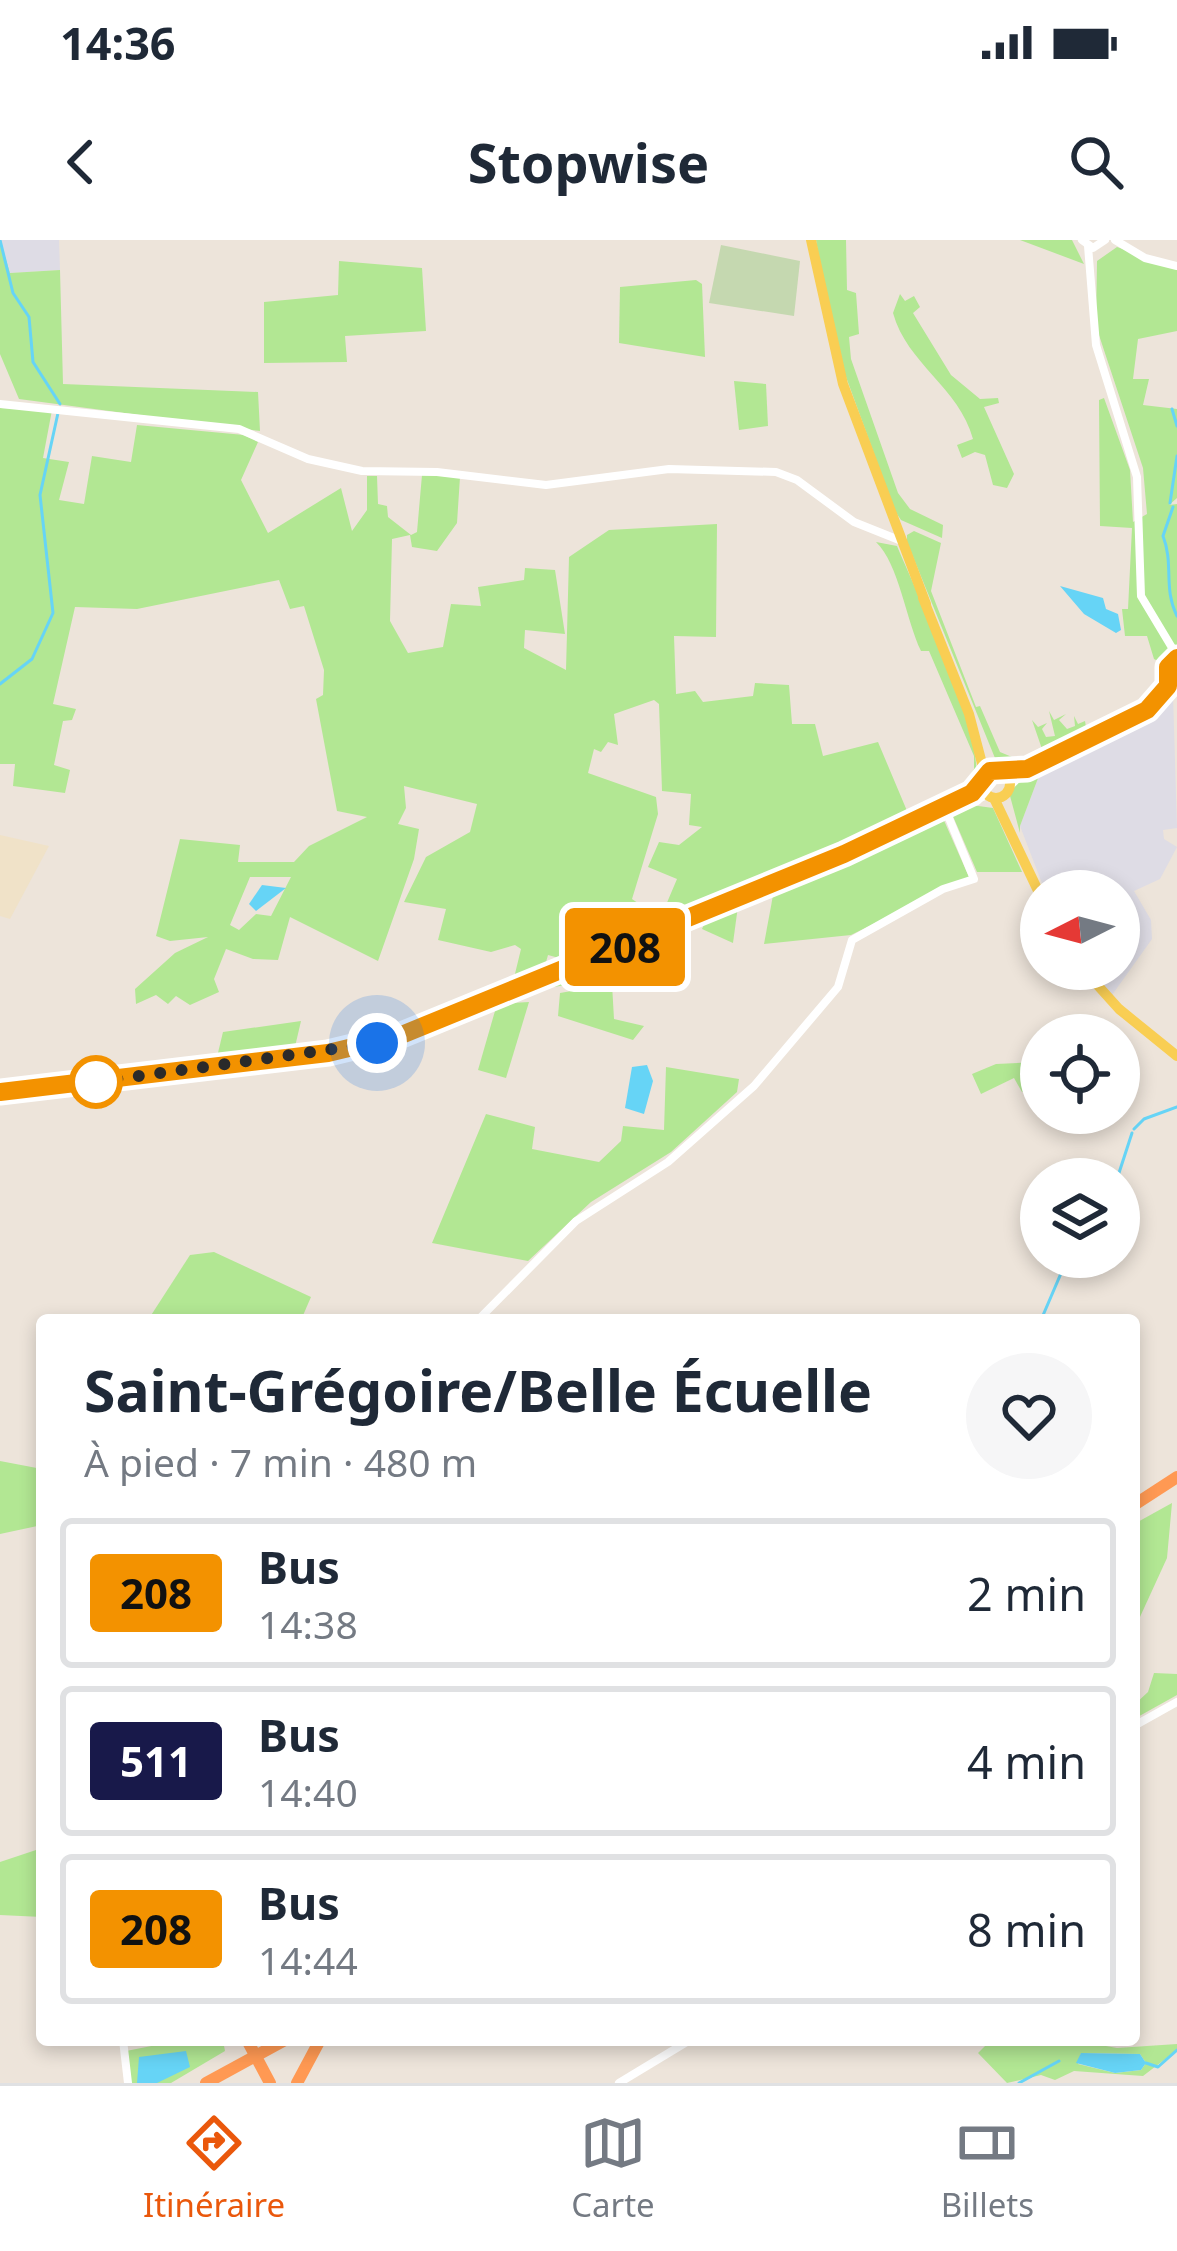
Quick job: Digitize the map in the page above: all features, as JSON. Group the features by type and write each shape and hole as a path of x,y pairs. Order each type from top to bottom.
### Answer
{"highway":[{"path":"1140,1497 1177,1474"},
{"path":"250,2046 268,2078"},
{"path":"206,2083 264,2046"},
{"path":"206,2083 274,2046"},
{"path":"219,2083 285,2046"},
{"path":"297,2083 317,2046"}],"main road":[{"path":"813,240 832,346 868,455 1030,870"},
{"path":"868,455 926,604"},
{"path":"1102,990 1177,1056"}],"street":[{"path":"0,1092 377,1043 683,924 945,808 1147,710 1174,684 1175,658 1141,596 1138,477 1096,345 1095,243 1117,242 1145,258 1177,266"},
{"path":"0,404 239,429 308,459 351,470 436,472 547,485 669,469 776,472 797,480 859,524 897,534 915,569"},
{"path":"484,1314 576,1220 668,1162 754,1086 838,987 852,940 944,889 974,879 945,808"},
{"path":"1140,1723 1177,1702"},
{"path":"124,2046 128,2083"},
{"path":"619,2083 680,2046"}],"shaded area":[{"path":"1,240 59,240 60,270 9,273"},
{"path":"1173,694 1177,828 1163,830 1164,839 1177,847 1160,879 1140,888 1140,870 1037,870 1020,826 1043,765 1151,713"},
{"path":"0,835 49,846 10,919 0,916"},
{"path":"1140,901 1151,920 1152,939 1140,956"}],"green space":[{"path":"0,240 10,273 60,270 63,384 258,392 260,431 19,399 0,354"},
{"path":"816,240 846,240 847,290 856,293 859,334 849,337 851,359 898,493 910,509 943,525 942,538 901,520 895,511 834,344"},
{"path":"1020,240 1072,240 1084,264"},
{"path":"721,245 800,261 794,316 709,303"},
{"path":"1117,247 1177,268 1177,331 1138,339 1133,379 1149,379 1143,405 1177,409 1177,498 1169,505 1177,504 1177,648 1164,653 1162,663 1154,659 1147,636 1125,636 1122,609 1128,609 1132,528 1100,526 1099,400 1104,398 1130,470 1133,522 1147,514 1143,468 1096,326 1097,261"},
{"path":"339,261 422,268 426,331 345,336 347,362 264,363 264,302 338,295"},
{"path":"696,280 702,284 705,357 619,343 620,287"},
{"path":"900,294 905,301 914,296 920,307 913,313 951,375 980,399 998,398 999,403 984,407 1014,474 1007,488 993,485 985,455 975,452 962,458 957,445 973,439 957,405 900,331 893,313"},
{"path":"734,381 766,384 768,426 739,430"},
{"path":"0,408 52,410 43,458 69,462 59,500 84,504 92,456 131,462 137,425 244,435 258,442 241,480 268,533 341,488 352,531 367,510 367,476 377,476 378,504 387,506 388,517 411,535 417,532 422,475 460,477 457,523 437,551 412,547 410,535 392,539 390,621 408,653 443,647 451,604 481,606 478,587 524,580 525,568 555,570 565,634 525,630 524,648 566,670 569,557 609,530 717,524 716,637 674,636 676,694 695,691 703,702 753,696 755,683 789,685 792,724 815,724 823,756 878,742 910,818 693,914 663,912 677,879 648,867 659,842 679,845 702,827 689,825 691,794 662,791 659,704 654,700 614,714 618,745 608,742 601,752 594,749 588,773 656,797 658,814 632,899 661,919 655,929 570,961 548,955 543,973 513,982 521,949 515,945 491,952 438,940 446,909 404,902 426,857 470,832 477,804 404,786 406,808 398,824 419,829 414,859 378,961 290,917 278,960 253,959 226,949 214,979 219,992 190,1005 176,996 168,1004 156,995 136,1004 135,989 175,953 208,937 170,941 156,936 180,839 240,845 238,862 294,862 309,846 367,817 337,811 316,699 323,695 324,670 304,606 290,609 279,580 137,609 75,607 53,704 76,709 72,720 63,721 54,765 70,770 65,793 13,786 15,764 0,764","holes":["250,877 291,877 271,916 256,914 239,930 230,925"]},
{"path":"914,531 941,543 931,591 976,707 980,706 1000,752 1019,760 1042,749 1032,720 1038,727 1047,723 1042,729 1046,737 1055,736 1049,711 1054,720 1066,714 1059,720 1067,729 1075,726 1074,716 1078,724 1085,721 1087,733 1022,766 997,763 907,542 907,535"},
{"path":"876,542 897,546 962,705 972,738 976,765 974,784 959,793 974,769 974,756 929,651 921,651 891,564"},
{"path":"1043,765 1020,833 1010,796 1018,780"},
{"path":"971,805 993,808 1020,872 977,872 952,814"},
{"path":"942,816 969,877 851,935 764,944 774,890"},
{"path":"738,906 733,943 702,929 707,918"},
{"path":"589,966 613,977 554,987 548,983"},
{"path":"612,984 614,1019 644,1026 633,1040 558,1016 560,993"},
{"path":"529,1002 506,1078 478,1070 497,1004"},
{"path":"301,1021 294,1051 216,1061 223,1032"},
{"path":"1020,1063 1020,1088 1014,1078 981,1094 972,1074 996,1064"},
{"path":"666,1067 739,1079 737,1092 671,1152 591,1202 528,1261 432,1243 486,1114 535,1127 532,1149 599,1162 621,1141 623,1126 664,1130"},
{"path":"214,1252 311,1297 304,1314 152,1314 190,1255"},
{"path":"0,1461 36,1468 36,1526 0,1534"},
{"path":"1172,1503 1167,1558 1140,1617 1140,1521"},
{"path":"1154,1673 1177,1674 1177,1695 1140,1716 1140,1699"},
{"path":"36,1850 36,1917 0,1915 0,1862"},
{"path":"1177,2044 1177,2050 1143,2076 1074,2071 1055,2080 1041,2075 1007,2083 978,2053 985,2046","holes":["1081,2053 1140,2054 1146,2063 1141,2070 1115,2073 1078,2064"]},
{"path":"151,2046 224,2046 225,2051 171,2083 130,2083 126,2051"}],"water":[{"path":"1060,586 1103,598 1106,609 1118,614 1121,630 1116,633 1084,614"},
{"path":"262,885 286,888 256,911 249,904"},
{"path":"647,1065 653,1081 644,1114 625,1108 632,1067"},
{"path":"186,2051 190,2067 157,2083 137,2083 139,2057"},
{"path":"1081,2053 1140,2054 1146,2063 1141,2070 1115,2073 1076,2063"}],"waterway":[{"path":"0,240 13,293 29,317 33,362 60,404"},
{"path":"1172,409 1177,426"},
{"path":"0,684 32,659 53,613 40,495 58,413"},
{"path":"1170,503 1177,456"},
{"path":"1173,507 1163,536 1177,616"},
{"path":"1140,1123 1177,1107"},
{"path":"1124,1158 1132,1134"},
{"path":"1044,1314 1059,1278"},
{"path":"1146,2063 1158,2067 1177,2050"},
{"path":"1019,2083 1059,2061"}],"bus line":[{"name":"208","path":"0,1092 328,1053 399,1036 683,924 844,854 972,793 990,771 1027,769 1147,710 1166,689 1168,667 1177,658"}],"route":[{"path":"96,1082 377,1043"}]}
